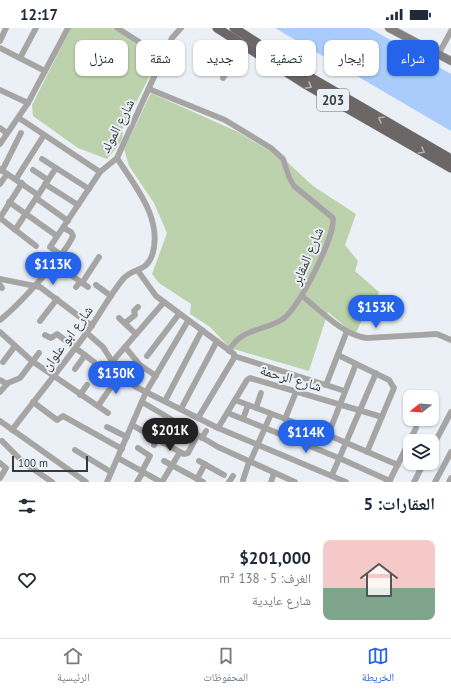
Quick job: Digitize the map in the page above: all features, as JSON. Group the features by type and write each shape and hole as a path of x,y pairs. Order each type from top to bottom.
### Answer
{"main road":[{"name":"203","path":"217,28 236,40"},
{"name":"203","path":"234,28 319,83 451,159"},
{"path":"389,28 402,31 416,40"},
{"name":"203","path":"248,48 305,84 451,168"},
{"path":"439,55 451,61"}],"street":[{"path":"0,41 6,28"},
{"path":"20,58 36,28"},
{"path":"0,144 28,103 68,28"},
{"path":"117,28 136,40"},
{"name":"شارع المولد","path":"171,40 181,28"},
{"path":"439,53 451,31"},
{"path":"0,48 45,71"},
{"name":"شارع المولد","path":"61,255 50,247 100,172 117,158 154,76"},
{"name":"شارع المقابر","path":"148,89 225,120 271,148 283,159 289,177 294,186 332,216 333,222 328,240 302,296 293,310 282,320 243,335 234,342 232,354 198,418"},
{"path":"0,90 28,103"},
{"path":"18,118 100,172"},
{"path":"0,128 7,133"},
{"path":"0,184 3,171 21,133"},
{"path":"16,179 44,135"},
{"name":"شارع ابو علوان","path":"12,430 76,348 124,278 138,271 147,263 153,252 153,228 144,199 117,158"},
{"path":"42,159 89,189"},
{"path":"15,230 56,168"},
{"path":"33,170 78,205"},
{"path":"3,171 22,183 68,221"},
{"path":"22,183 0,218 36,246"},
{"path":"9,202 57,236"},
{"path":"0,320 61,255 73,236 71,232 64,228"},
{"path":"76,287 99,258"},
{"path":"54,263 88,287"},
{"path":"138,271 149,288 164,302 217,341 232,354 345,391"},
{"path":"0,279 20,284 35,284 92,326"},
{"path":"96,285 111,296"},
{"path":"302,296 347,331 356,336 367,338 437,334 451,340"},
{"path":"40,321 57,299"},
{"path":"112,362 164,302"},
{"path":"125,323 135,315 134,311 138,307"},
{"path":"147,356 179,314"},
{"path":"119,318 136,334"},
{"path":"107,482 146,392 188,321"},
{"path":"165,401 202,330"},
{"path":"326,385 347,331"},
{"path":"87,333 103,347 120,374 136,387 218,428 346,482"},
{"path":"1,334 32,361 108,413"},
{"path":"45,335 51,338 57,334 94,362"},
{"path":"181,409 217,341"},
{"path":"3,362 15,346"},
{"path":"125,347 140,365 156,376"},
{"path":"0,392 7,384 20,378 39,353"},
{"path":"75,369 85,355"},
{"path":"338,355 390,380 394,388 367,452"},
{"path":"328,435 356,364"},
{"path":"332,476 376,373"},
{"path":"98,406 120,374"},
{"name":"شارع الرحمة","path":"218,428 247,380 250,378 382,417"},
{"path":"0,380 7,384"},
{"path":"80,395 87,385"},
{"path":"285,419 296,392"},
{"path":"256,408 261,393"},
{"path":"236,400 346,442 398,466"},
{"path":"33,402 57,420 63,416 122,449"},
{"path":"142,402 200,437 249,462 294,482"},
{"path":"243,419 248,405"},
{"path":"439,435 451,412"},
{"path":"228,413 265,428 275,435 339,458 390,482 416,428"},
{"path":"243,480 249,462 271,414"},
{"path":"0,421 86,482"},
{"path":"132,425 155,442 163,442 184,454 188,453 206,431"},
{"path":"107,427 127,437"},
{"path":"163,442 166,436"},
{"path":"2,440 23,462 52,482"},
{"path":"137,482 150,456 138,448"},
{"path":"75,450 111,472"},
{"path":"118,458 162,482 180,452"},
{"path":"435,482 451,452"},
{"path":"164,461 200,480 205,464"},
{"path":"199,461 224,475"},
{"path":"0,463 6,468 0,478"},
{"path":"414,482 420,470"},
{"path":"271,482 274,473"},
{"path":"229,482 233,476"},
{"path":"449,482 451,478"}],"green space":[{"path":"71,28 113,28 136,43 136,76 150,76 122,130 123,134 121,142 107,159 78,148 33,116 32,105"},
{"path":"151,93 238,132 285,160 313,186 356,214 345,245 358,261 355,271 379,292 375,301 371,300 355,335 328,312 309,371 230,348 210,327 190,314 191,304 159,283 152,274 167,233 154,203 129,166 124,149"}],"water":[{"path":"275,28 369,28 390,40 387,40 387,76 439,76 439,67 451,74 451,131 357,76 379,76 379,40 324,40 324,57 316,52 316,40 296,40"}]}
